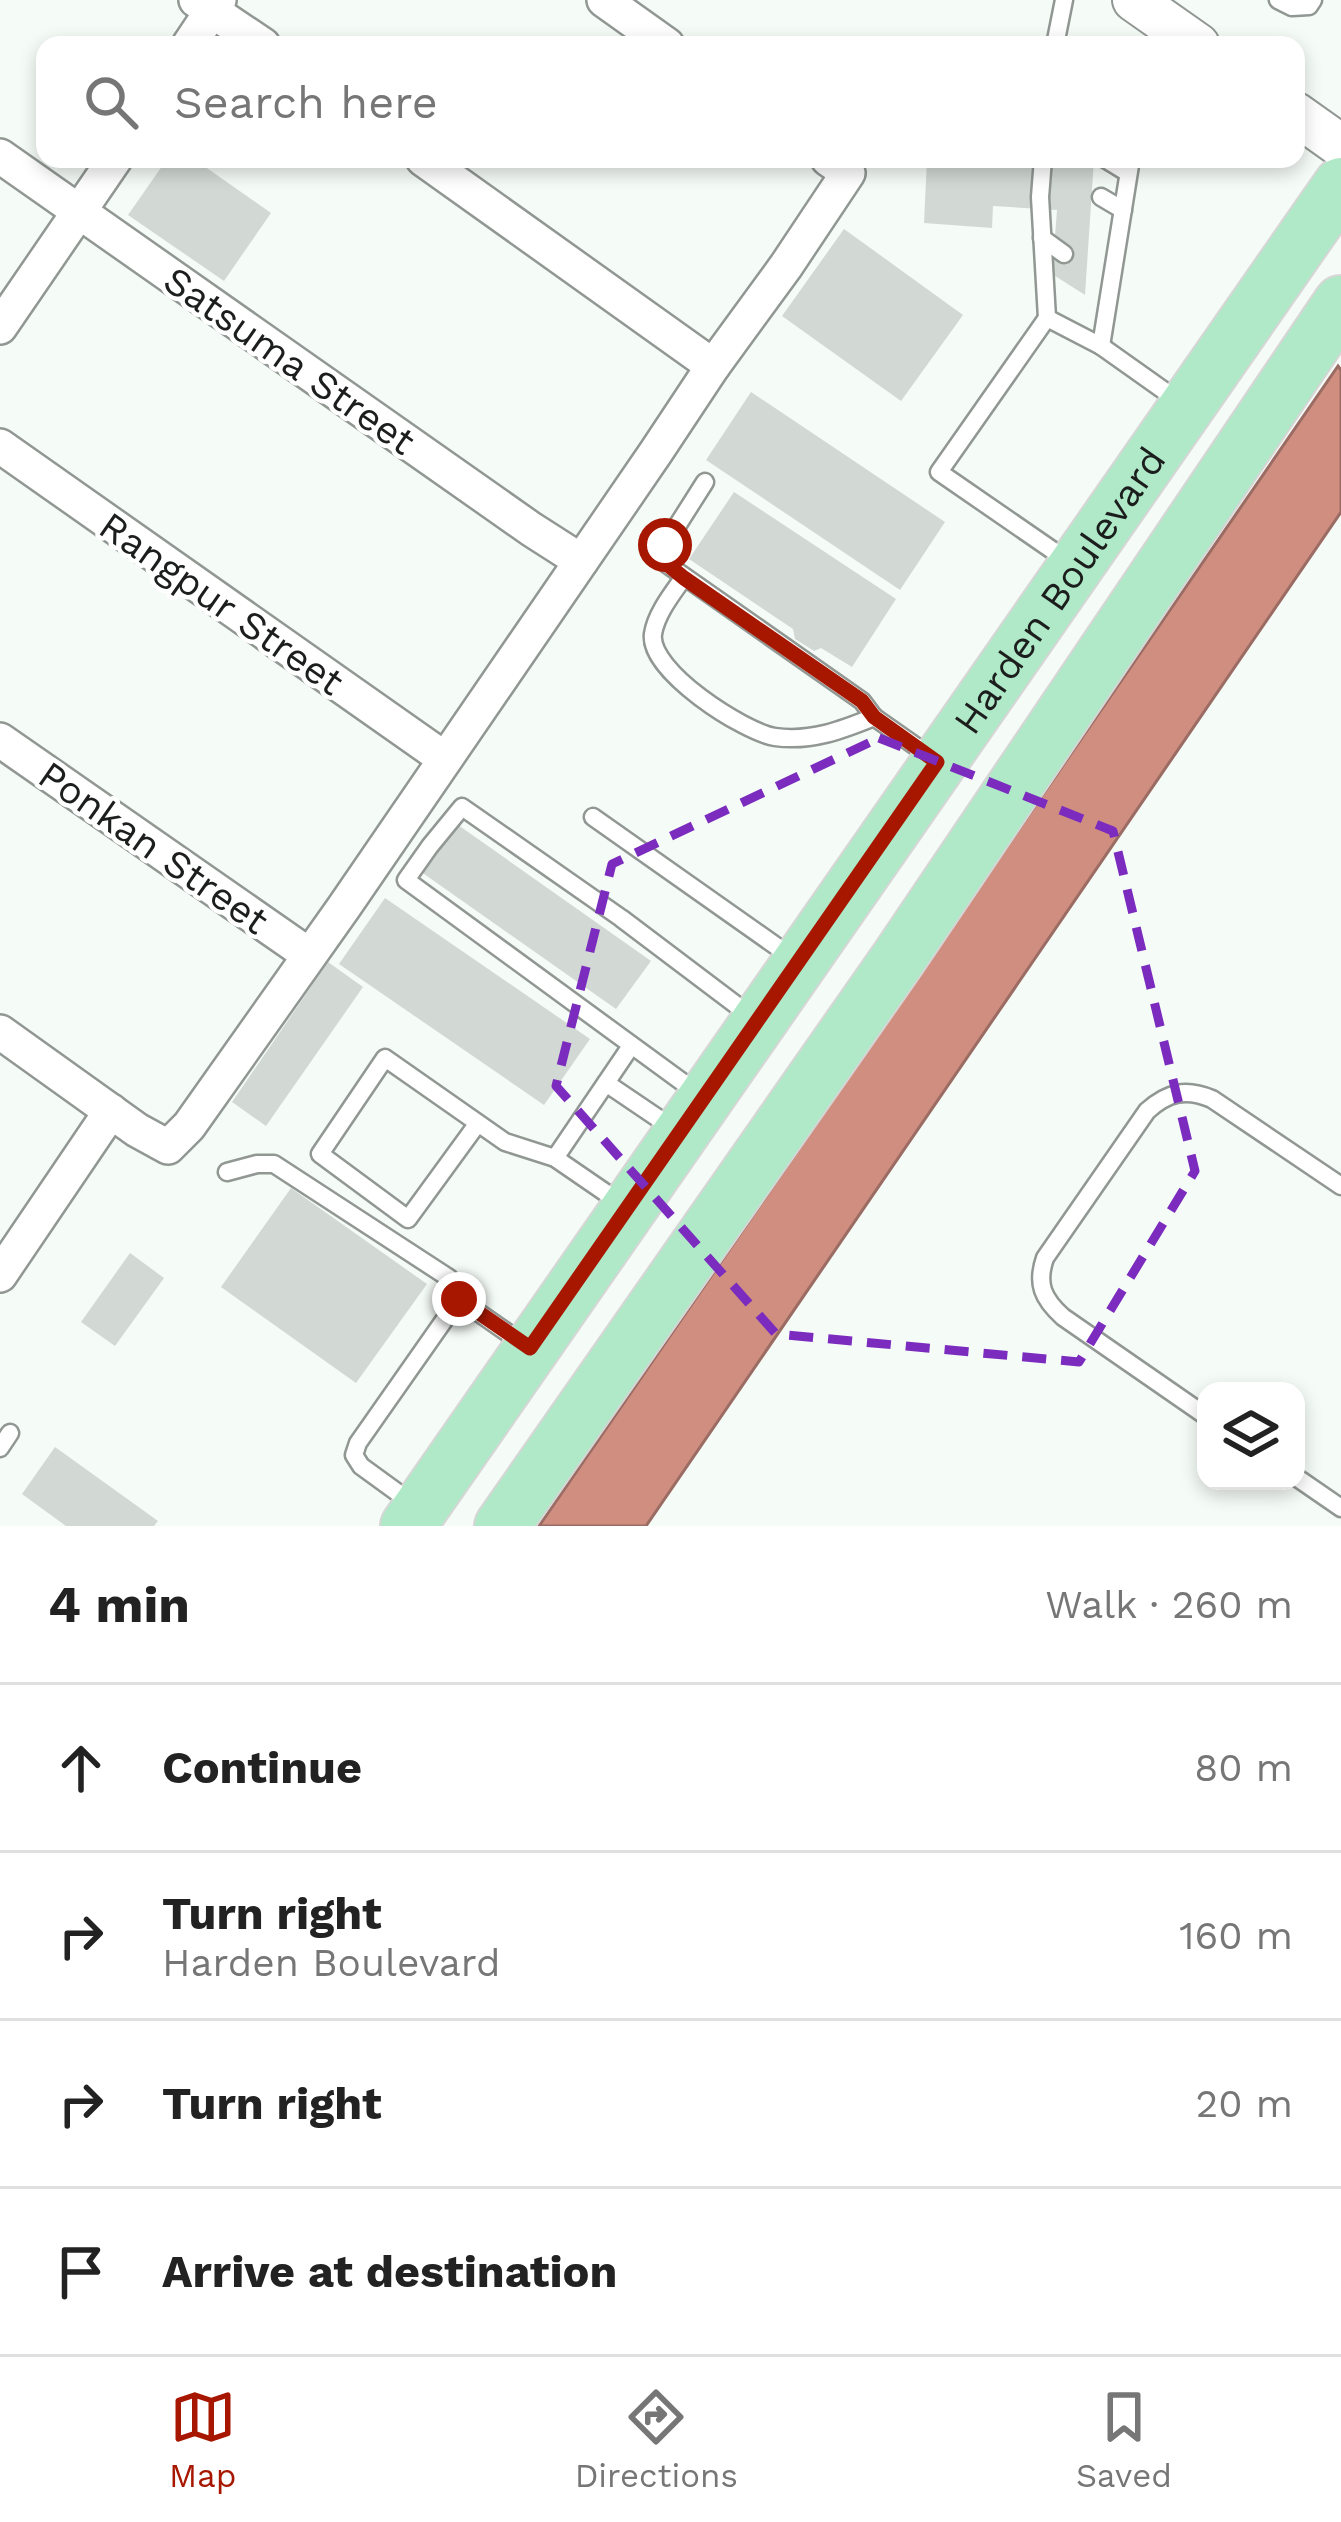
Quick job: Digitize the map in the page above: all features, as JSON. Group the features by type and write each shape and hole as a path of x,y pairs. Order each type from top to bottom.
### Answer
{"main road":[{"name":"Harden Boulevard","path":"414,1517 1341,185"},
{"name":"Harden Boulevard","path":"502,1526 898,959 1341,303"}],"street":[{"path":"604,0 655,36"},
{"path":"1134,0 1185,36"},
{"path":"193,36 209,3 251,36"},
{"path":"1305,120 1341,146"},
{"name":"Satsuma Street","path":"0,156 581,560"},
{"path":"0,327 109,168"},
{"path":"436,168 713,366"},
{"path":"0,1032 168,1147 189,1126 786,266 837,168"},
{"name":"Rangpur Street","path":"0,446 445,759"},
{"name":"Ponkan Street","path":"0,740 309,955"},
{"path":"0,1275 111,1111"}],"lane":[{"path":"1057,36 1064,0"},
{"path":"1278,0 1292,7 1313,0"},
{"path":"1042,168 1047,318 939,472 1074,566"},
{"path":"1101,346 1130,168"},
{"path":"1101,197 1123,210"},
{"path":"1101,234 1118,244"},
{"path":"1042,238 1064,254"},
{"path":"1095,274 1111,285"},
{"path":"1047,318 1101,346 1186,406"},
{"path":"705,482 665,545 668,565 862,701 874,717 937,762"},
{"path":"684,578 664,606 652,635 665,667 692,690 738,723 771,736 833,734 874,717"},
{"path":"692,1116 631,1046 406,880 462,807 621,918 757,1022"},
{"path":"593,817 798,962"},
{"path":"555,1158 631,1046"},
{"path":"478,1123 408,1219 320,1154 385,1058 478,1123 505,1142 555,1158 628,1208"},
{"path":"606,1083 692,1116"},
{"path":"1197,1410 1049,1305 1040,1288 1045,1258 1148,1111 1162,1098 1180,1092 1212,1099 1341,1186"},
{"path":"227,1172 274,1164 449,1278 459,1299 530,1348"},
{"path":"414,1517 355,1455 358,1443 459,1299"},
{"path":"1305,1483 1341,1508"}],"highlighted area":[{"path":"879,738 1113,831 1195,1171 1079,1362 776,1334 556,1086 612,864"}],"shaded area":[{"path":"1338,366 1341,512 646,1526 539,1526"}],"building":[{"path":"161,168 207,168 271,213 224,281 128,215"},
{"path":"927,168 1093,168 1085,295 1052,274 1057,210 993,206 992,228 924,223"},
{"path":"844,229 963,315 901,401 782,316"},
{"path":"751,392 945,522 900,590 706,460"},
{"path":"734,492 896,599 852,667 795,639 793,629 689,559"},
{"path":"451,820 651,961 616,1009 417,869"},
{"path":"385,898 590,1039 544,1105 339,964"},
{"path":"328,962 363,987 266,1126 232,1102"},
{"path":"291,1188 427,1284 356,1383 221,1287"},
{"path":"130,1253 164,1278 115,1346 81,1322"},
{"path":"55,1447 158,1521 154,1526 66,1526 22,1494"}],"route":[{"path":"459,1299 530,1348 937,762 874,717 862,701 684,578 668,565 665,545"}]}
